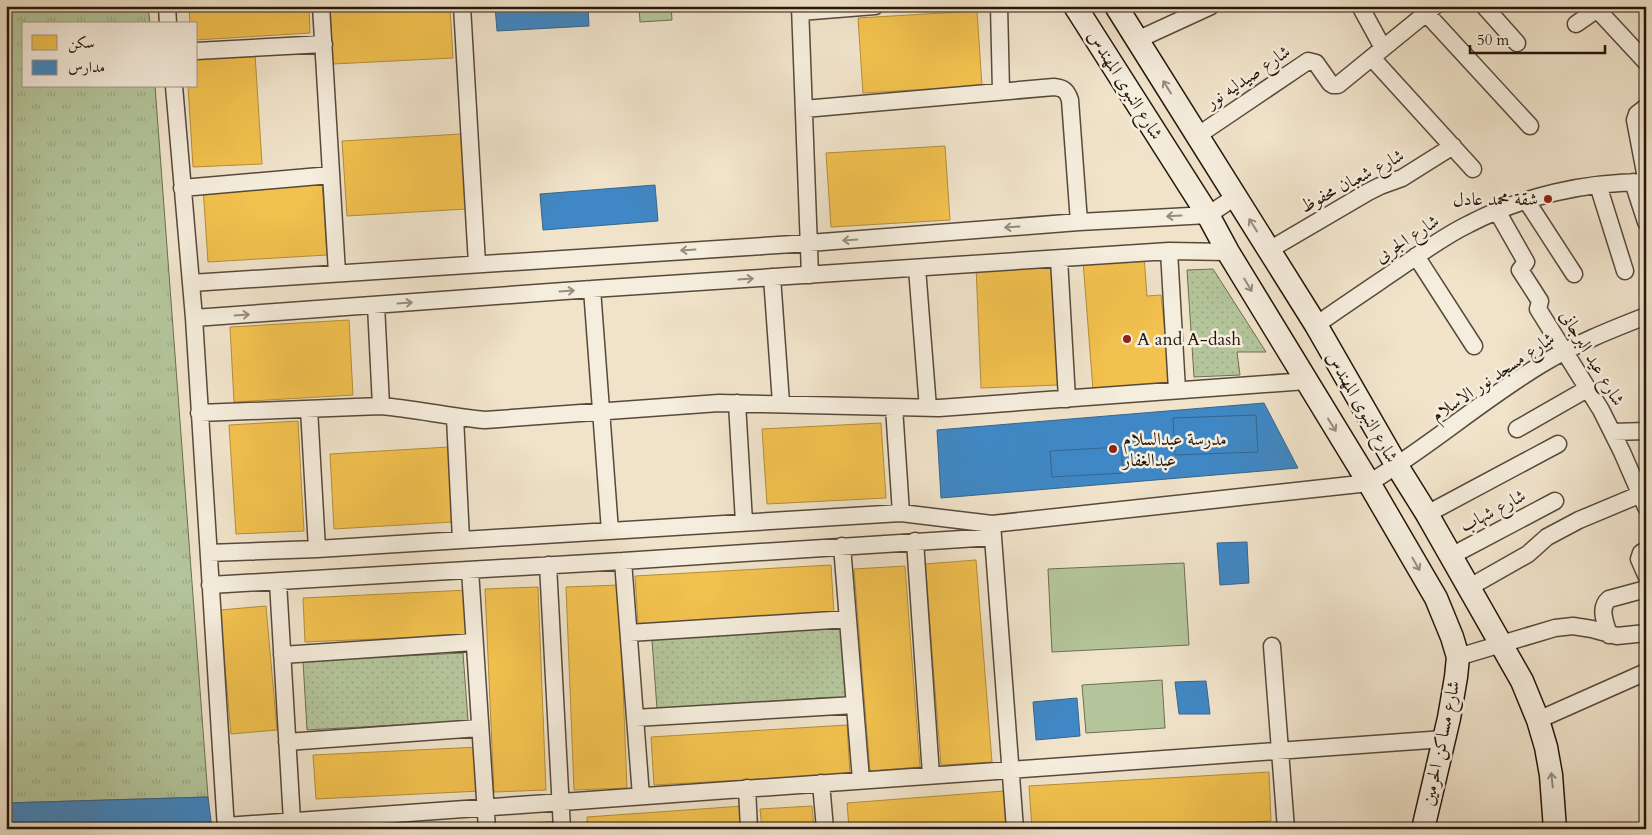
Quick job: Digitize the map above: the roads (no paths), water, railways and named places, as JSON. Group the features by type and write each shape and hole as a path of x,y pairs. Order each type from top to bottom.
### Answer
{"street":[{"path":"167,6 168,22"},
{"path":"321,6 337,273"},
{"path":"462,6 477,264"},
{"path":"810,275 800,9 875,6"},
{"path":"999,6 1001,91"},
{"name":"شارع النبوى المهندس","path":"1075,6 1208,215 1228,252 1369,483 1436,598 1452,636 1458,657"},
{"name":"شارع النبوى المهندس","path":"1116,6 1316,325 1397,466 1428,514 1468,588 1522,680 1538,720 1546,747 1551,775 1555,829"},
{"path":"1137,40 1211,6"},
{"path":"1360,6 1377,53 1473,168"},
{"path":"1484,6 1517,43"},
{"path":"1576,24 1598,7 1646,62"},
{"path":"1431,10 1530,126"},
{"name":"شارع صيدليه نور","path":"1197,136 1308,61 1316,63 1330,83 1336,85 1431,10"},
{"path":"198,51 324,44"},
{"path":"174,88 194,318 226,827 1444,738"},
{"path":"804,108 1001,91 1062,88 1068,93 1070,100 1079,222"},
{"path":"1646,107 1637,114 1635,120 1646,222"},
{"name":"شارع شعبان محفوظ","path":"1269,250 1368,192 1402,178 1453,146"},
{"path":"182,188 331,176"},
{"name":"شارع الجربى","path":"1316,325 1416,256 1462,228 1497,211 1526,200 1562,191 1642,181"},
{"path":"1598,185 1625,272"},
{"path":"190,283 809,243 1079,222 1208,215 1235,197"},
{"path":"1526,200 1574,274"},
{"name":"شارع عيد البرجانى","path":"1497,211 1526,262 1520,270 1540,301 1538,309 1588,389 1612,432 1644,498"},
{"path":"194,318 772,277 1169,252 1228,252"},
{"path":"1169,252 1177,390"},
{"path":"1416,256 1474,346"},
{"path":"1058,259 1067,399"},
{"path":"917,268 928,408"},
{"path":"772,277 781,403"},
{"path":"592,289 610,531"},
{"path":"376,305 381,406"},
{"name":"شارع مسجد نور الاسلام","path":"1369,483 1397,466 1521,378 1565,352 1646,316"},
{"path":"199,413 381,406 485,420 701,403 781,403 928,408 1306,381"},
{"path":"1517,429 1588,389"},
{"path":"737,403 744,522"},
{"path":"894,407 901,513"},
{"path":"309,409 317,549"},
{"path":"455,417 460,540"},
{"path":"1612,432 1646,431"},
{"path":"1428,514 1558,444"},
{"path":"210,585 623,561 915,541 1369,483"},
{"path":"1468,588 1528,554 1547,537 1579,520 1644,498"},
{"name":"شارع شهاب","path":"1451,556 1555,501"},
{"path":"209,554 901,513 992,530"},
{"path":"992,530 1015,829"},
{"path":"915,541 931,776"},
{"path":"842,546 861,780"},
{"path":"1646,550 1640,556 1646,576"},
{"path":"623,561 641,796"},
{"path":"548,565 562,829"},
{"path":"470,570 487,829"},
{"path":"278,582 292,821"},
{"path":"1608,635 1603,610 1605,602 1646,589"},
{"path":"628,633 848,619"},
{"path":"1458,657 1555,628 1573,626 1592,628 1608,635 1626,636 1646,633"},
{"path":"282,655 474,642"},
{"path":"1272,646 1286,829"},
{"name":"شارع مساكن الحرمين","path":"1422,829 1453,698 1458,657"},
{"path":"1538,720 1646,672"},
{"path":"635,718 855,705"},
{"path":"287,742 479,728"},
{"path":"821,783 825,829"},
{"path":"747,788 749,829"}],"place":[{"name":"شقة محمد عادل","path":"1548,199"},
{"name":"A and A-dash","path":"1127,339"},
{"name":"مدرسة عبدالسلام عبدالغفار","path":"1113,449"}]}
